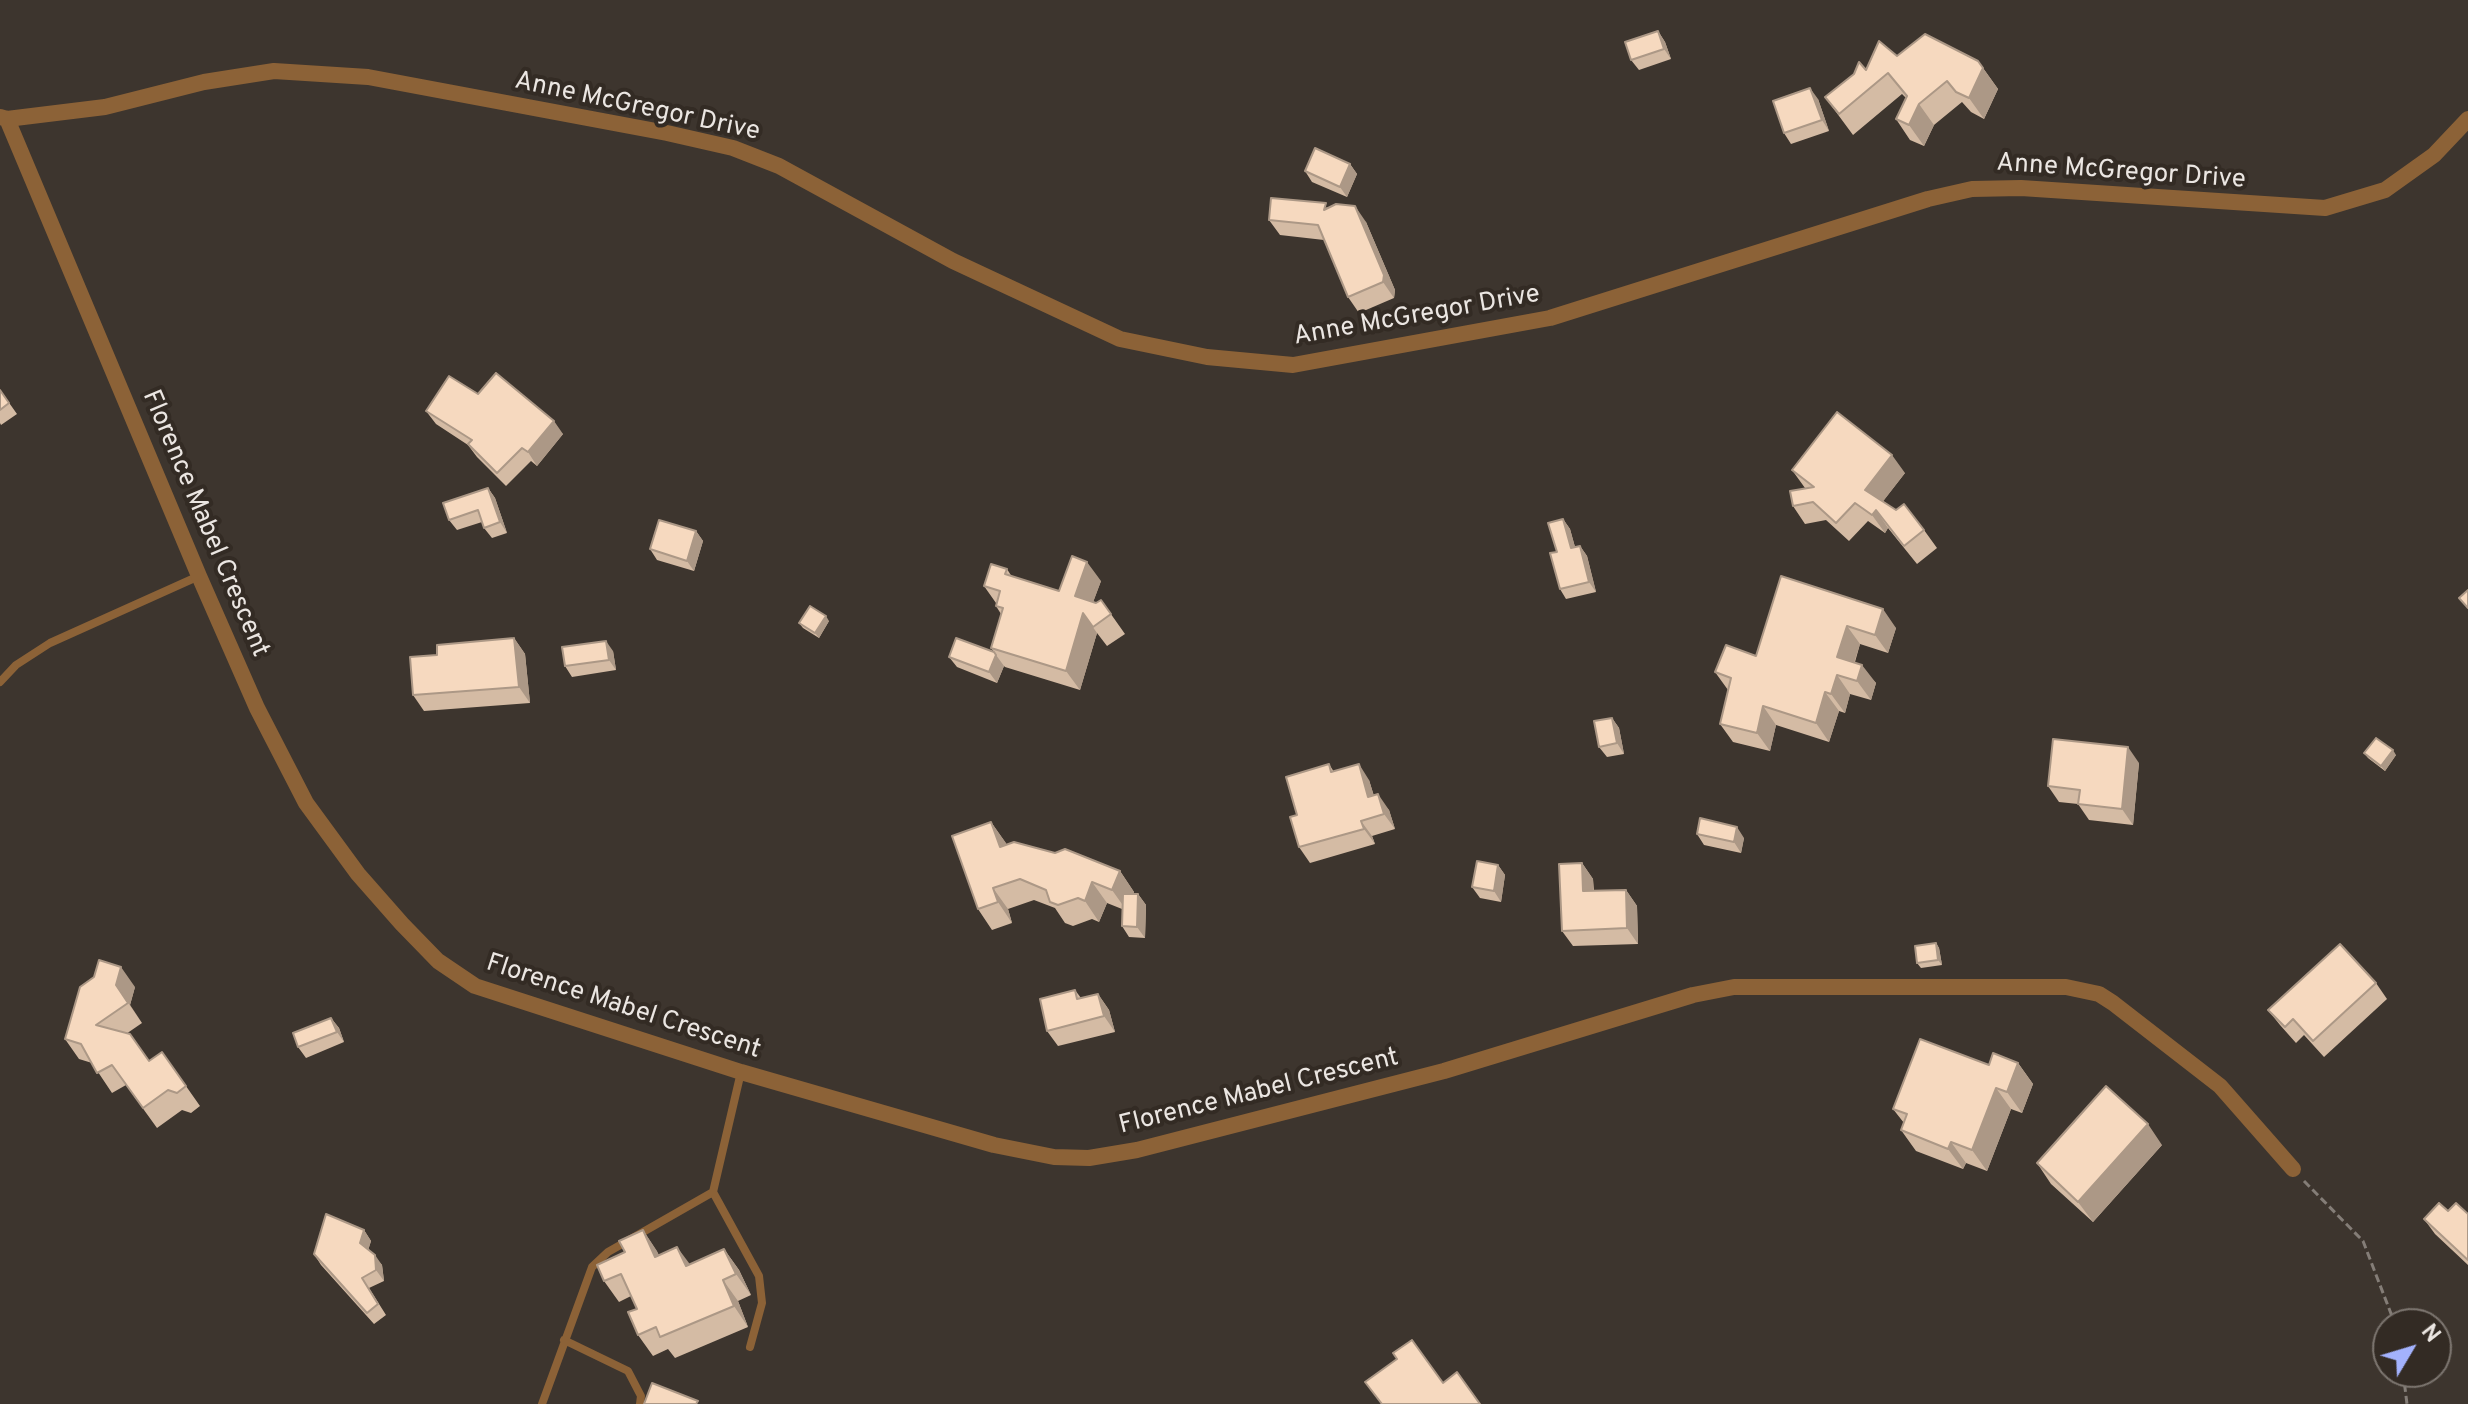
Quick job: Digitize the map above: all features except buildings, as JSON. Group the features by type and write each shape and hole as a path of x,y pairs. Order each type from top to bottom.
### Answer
{"street":[{"name":"Anne McGregor Drive","path":"4,118 105,107 204,82 274,71 368,77 667,133 733,148 779,166 953,261 1120,339 1207,357 1293,365 1550,318 1928,199 1972,189 2021,188 2325,208 2385,190 2434,155 2468,119"},
{"name":"Florence Mabel Crescent","path":"4,118 257,708 306,803 358,874 438,961 475,986 741,1072 994,1145 1054,1157 1089,1158 1137,1150 1444,1071 1693,995 1734,987 2081,989 2113,1003 2220,1086 2293,1169"}],"lane":[{"path":"0,682 16,665 50,643 199,576"},
{"path":"741,1072 713,1192 759,1276 762,1303 750,1347"},
{"path":"542,1404 592,1267 601,1258 713,1192"},
{"path":"564,1340 628,1371 641,1396 640,1404"}],"path":[{"path":"2293,1169 2363,1241 2389,1308"}]}
